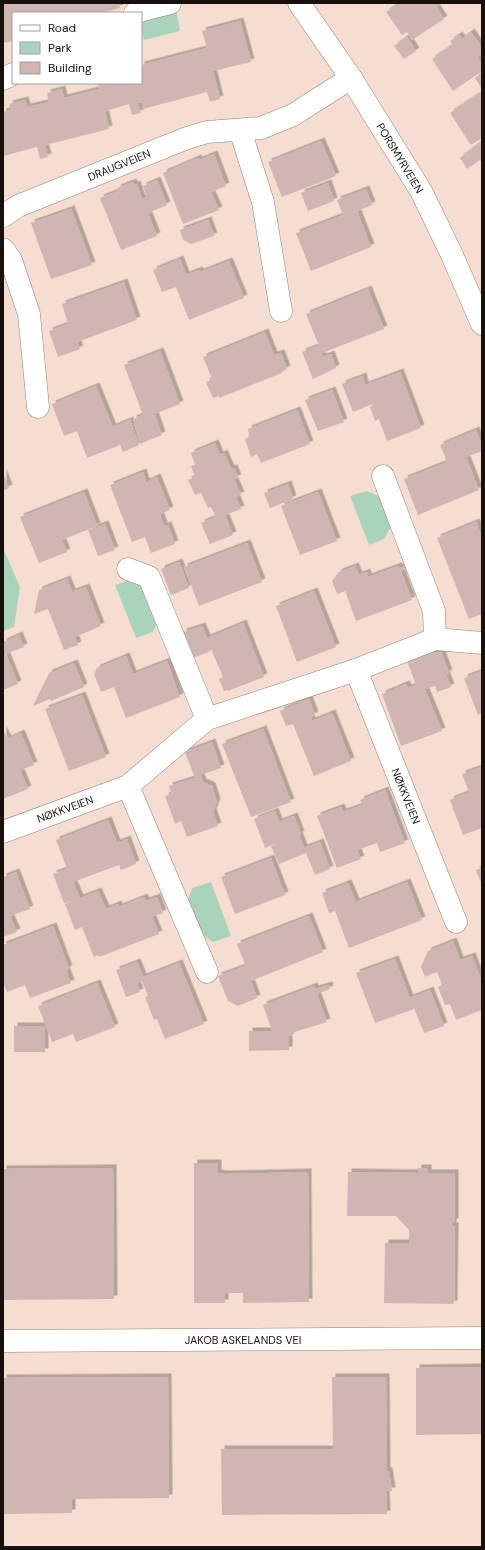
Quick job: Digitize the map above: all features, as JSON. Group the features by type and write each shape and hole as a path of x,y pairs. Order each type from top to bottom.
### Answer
{"street":[{"path":"137,12 146,8 170,3"},
{"name":"PORSMYRVEIEN","path":"299,3 351,78 421,191 452,255 482,324"},
{"path":"3,79 12,74"},
{"name":"DRAUGVEIEN","path":"3,216 18,206 187,138 206,132 261,128 293,115 351,78"},
{"path":"240,130 263,202 281,311"},
{"path":"3,248 12,260 29,314 38,407"},
{"path":"383,476 434,611 435,639"},
{"path":"128,569 149,577 206,718"},
{"name":"NØKKVEIEN","path":"3,832 128,786 206,718 356,670 435,639 482,643"},
{"name":"NØKKVEIEN","path":"356,670 456,922"},
{"path":"128,786 207,972"},
{"name":"JAKOB ASKELANDS VEI","path":"3,1341 482,1338"}],"green space":[{"path":"176,10 180,31 144,40 142,33 142,18"},
{"path":"367,491 381,497 392,525 384,539 369,545 350,496"},
{"path":"3,548 20,587 14,627 3,631"},
{"path":"132,579 147,586 159,617 153,632 136,638 115,585"},
{"path":"211,882 231,936 213,942 201,934 188,901 192,888"}],"building":[{"path":"3,3 118,3 120,8 106,12 12,12 12,41 3,43"},
{"path":"400,3 441,3 436,7 444,19 412,40 407,32 402,35 386,12"},
{"path":"240,21 251,62 213,71 220,99 210,102 207,92 143,109 142,102 138,103 141,113 132,115 129,104 105,111 109,129 45,145 48,157 40,159 37,147 3,156 3,112 11,110 9,104 25,100 27,107 49,102 47,93 62,89 64,98 99,89 97,84 142,84 142,65 207,48 202,31"},
{"path":"471,32 482,48 482,54 477,57 482,64 482,71 453,91 432,59 453,45 450,41 459,35 462,39"},
{"path":"407,37 416,51 404,59 394,46"},
{"path":"482,73 482,89 475,78"},
{"path":"482,92 482,138 471,145 450,113"},
{"path":"321,141 336,176 282,197 268,162"},
{"path":"482,141 482,163 480,160 467,169 460,158"},
{"path":"214,154 226,186 211,192 219,210 183,224 163,173 198,158 199,160"},
{"path":"157,180 167,205 148,213 157,236 121,250 100,198 118,191 117,188 133,182 134,185 137,184 142,199 147,197 143,186"},
{"path":"328,183 334,201 308,211 301,193"},
{"path":"366,189 372,205 357,211 371,247 311,271 296,233 343,215 337,200"},
{"path":"71,209 92,265 51,279 31,223"},
{"path":"208,220 214,236 191,244 183,240 180,230"},
{"path":"180,259 186,275 199,270 200,272 229,261 244,298 189,320 176,287 162,292 153,270"},
{"path":"124,282 137,320 77,342 80,349 58,357 49,331 68,324 62,304"},
{"path":"368,289 384,329 322,353 306,314"},
{"path":"265,332 274,355 281,353 287,369 281,372 282,373 219,398 219,396 213,398 206,382 212,379 203,357"},
{"path":"318,346 323,357 331,354 336,368 313,379 302,352"},
{"path":"160,351 180,404 144,418 155,415 162,435 140,444 133,419 143,415 124,365"},
{"path":"400,372 421,428 387,441 379,419 375,421 370,407 373,404 353,412 342,384 363,376 365,385"},
{"path":"96,386 120,445 87,458 77,431 64,436 52,404"},
{"path":"332,390 344,422 318,431 305,400"},
{"path":"297,410 310,444 261,463 257,454 251,457 245,439 250,437 248,429"},
{"path":"130,420 139,445 123,452 113,427"},
{"path":"476,430 482,445 482,451 466,457 479,490 418,515 404,479 447,462 440,445"},
{"path":"215,443 220,455 224,453 231,469 234,468 238,478 234,479 241,495 236,497 241,509 225,515 233,535 210,544 201,523 216,517 211,507 208,508 201,493 195,495 188,480 195,477 191,466 195,465 191,453"},
{"path":"3,472 9,488 3,491"},
{"path":"143,472 146,482 157,477 170,510 160,514 164,526 168,525 175,544 151,553 145,537 132,542 110,485"},
{"path":"288,484 293,499 270,508 264,493"},
{"path":"84,492 97,526 62,540 67,552 39,563 20,517"},
{"path":"318,492 337,541 300,555 281,506"},
{"path":"476,522 482,537 482,614 469,619 437,538"},
{"path":"105,524 115,550 98,556 88,530"},
{"path":"247,543 262,582 199,606 184,567"},
{"path":"179,562 189,588 171,595 161,569"},
{"path":"355,566 359,575 367,572 368,577 398,566 400,568 406,566 407,568 401,571 412,600 356,621 345,591 337,594 332,581 339,572"},
{"path":"67,579 72,592 86,587 101,626 75,637 78,645 64,650 48,609 34,614 39,590"},
{"path":"314,591 336,647 297,662 276,606"},
{"path":"243,623 264,677 228,691 224,691 219,679 223,677 210,647 211,651 193,658 183,632 202,626 207,638"},
{"path":"19,635 24,647 6,654 18,684 3,690 3,642"},
{"path":"441,652 449,673 446,674 451,687 437,692 435,686 425,689 442,731 401,746 382,694 406,684 408,688 416,685 407,661 428,653"},
{"path":"126,656 133,674 167,661 180,697 126,718 114,687 101,692 94,674 97,668"},
{"path":"74,663 84,687 51,701 50,699 33,706 49,673"},
{"path":"482,671 482,713 478,715 464,678"},
{"path":"82,695 106,757 69,771 45,709"},
{"path":"309,699 315,715 311,717 312,721 332,713 351,761 314,776 293,724 286,726 280,711"},
{"path":"263,729 291,802 251,817 222,744"},
{"path":"3,730 8,739 21,733 34,765 20,770 28,789 3,799"},
{"path":"212,742 221,768 200,775 203,782 212,786 217,802 213,812 218,826 187,837 181,821 175,824 165,796 172,794 169,786 195,778 185,752"},
{"path":"482,767 482,828 463,835 450,800 469,792 462,774"},
{"path":"385,790 405,843 380,852 377,843 357,850 361,859 337,868 317,816 341,807 343,812 363,805 360,800"},
{"path":"275,811 279,822 294,816 301,834 299,835 304,848 320,842 330,869 315,875 306,853 279,864 271,846 291,837 265,848 254,819"},
{"path":"108,820 117,843 127,839 136,864 121,870 119,865 73,882 80,898 98,891 106,909 118,904 119,907 144,897 146,901 157,897 163,913 152,917 159,934 99,957 98,955 94,957 82,927 75,930 65,904 70,902 64,903 53,874 67,869 56,840"},
{"path":"271,858 285,895 235,914 221,877"},
{"path":"482,868 482,885 476,870"},
{"path":"16,872 30,909 10,916 17,932 3,937 3,877"},
{"path":"407,882 422,920 349,948 335,911 329,913 322,893 348,883 356,902"},
{"path":"309,916 323,952 251,981 237,944"},
{"path":"53,926 69,969 66,970 71,983 30,998 25,985 7,992 3,982 3,945"},
{"path":"453,941 460,960 472,956 482,982 482,1010 456,1020 450,1004 445,1005 438,987 442,985 437,972 425,977 421,967 428,951"},
{"path":"395,959 414,1009 375,1023 356,973"},
{"path":"137,962 143,977 179,963 204,1024 165,1039 157,1019 154,1020 145,997 148,996 142,981 137,983 140,992 126,997 116,970"},
{"path":"245,966 257,998 238,1006 228,1001 218,976"},
{"path":"97,983 115,1027 76,1042 73,1034 52,1042 38,1006"},
{"path":"329,985 330,989 317,994 327,1022 294,1032 294,1034 289,1036 289,1050 249,1051 249,1031 272,1031 263,1005 314,986 315,989"},
{"path":"430,990 444,1026 424,1033 410,998"},
{"path":"14,1026 45,1026 45,1052 14,1052"},
{"path":"194,1163 218,1163 218,1173 224,1174 308,1172 309,1302 243,1303 243,1293 225,1293 225,1303 194,1303"},
{"path":"113,1168 114,1299 3,1300 3,1169"},
{"path":"418,1168 428,1168 428,1173 455,1173 455,1222 453,1222 453,1226 455,1226 454,1304 384,1303 385,1243 409,1243 409,1230 396,1216 347,1216 348,1172 418,1173"},
{"path":"482,1367 482,1434 416,1435 416,1368"},
{"path":"168,1377 169,1498 72,1499 72,1513 3,1514 3,1378"},
{"path":"332,1377 386,1377 387,1471 389,1471 392,1491 386,1491 387,1514 222,1515 221,1449 333,1449"}]}
